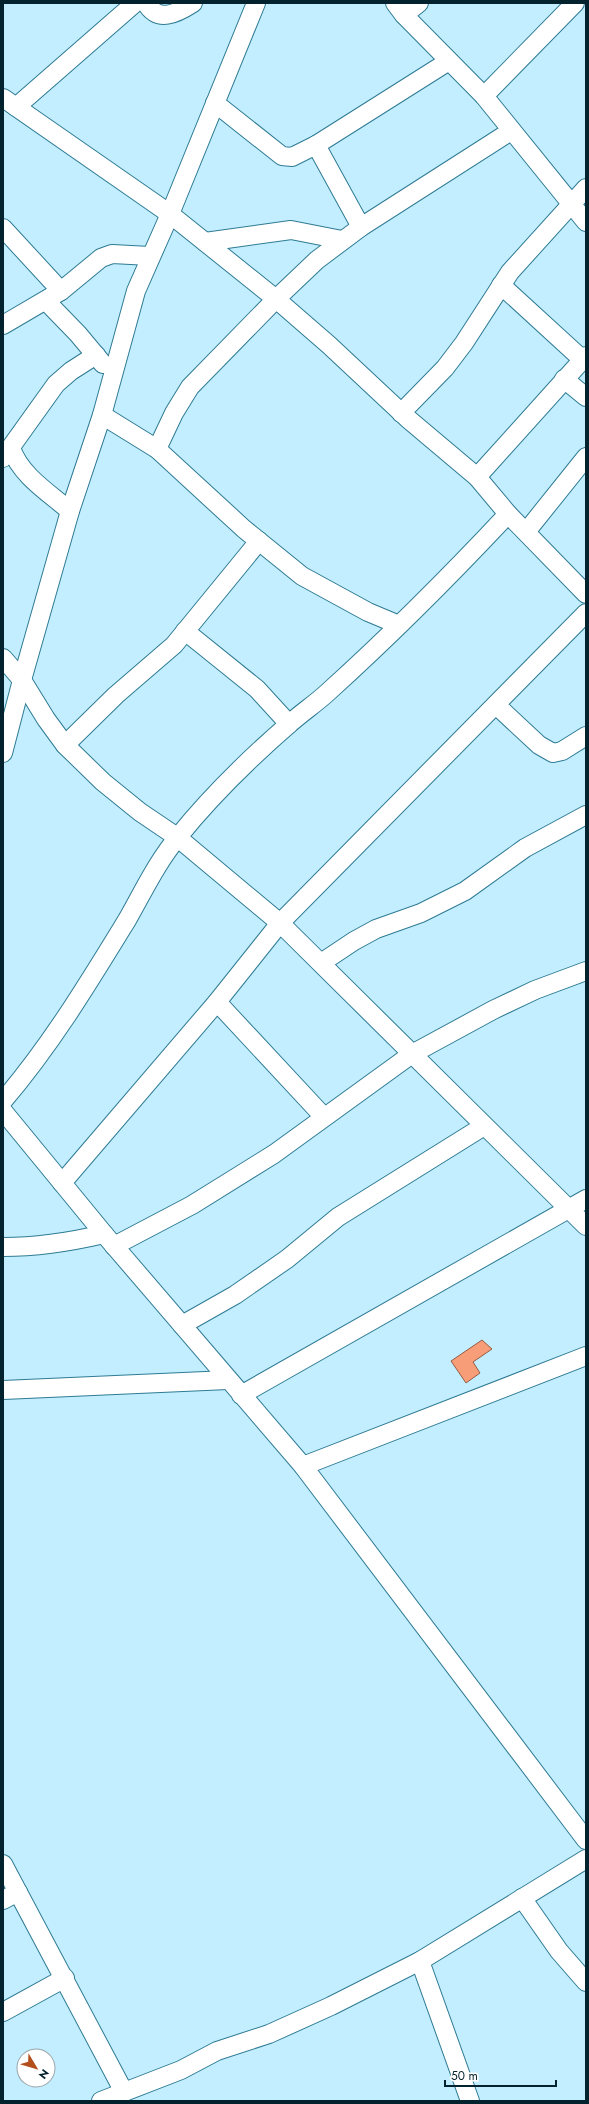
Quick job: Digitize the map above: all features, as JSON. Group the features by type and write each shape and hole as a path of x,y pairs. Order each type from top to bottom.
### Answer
{"street":[{"path":"135,3 9,102 170,214 276,299 329,345 401,413 476,477 508,514 586,594"},
{"path":"146,3 151,12 160,16 169,14 193,3"},
{"path":"419,3 399,9 484,96 586,222"},
{"path":"484,96 575,3"},
{"path":"3,753 70,511 102,415 136,291 150,256 170,214 215,103 249,8"},
{"path":"215,103 282,156 292,157 316,145 449,61"},
{"path":"157,449 174,413 190,387 276,299 317,260 361,227 511,131"},
{"path":"316,145 361,227"},
{"path":"401,413 445,368 464,343 510,272 586,188"},
{"path":"3,228 61,291"},
{"path":"205,242 291,230 342,240"},
{"path":"3,325 61,291 101,258 112,254 150,256"},
{"path":"476,477 584,358 501,285"},
{"path":"46,301 96,355 113,377"},
{"path":"70,511 23,471 15,460 7,453 56,384 71,371 96,355"},
{"path":"564,379 586,397"},
{"path":"102,415 157,449 259,541 302,576 368,612 399,625"},
{"path":"526,532 586,457"},
{"path":"3,1101 46,1046 79,996 162,859 178,837 246,763 289,724 326,695 446,580 508,514"},
{"path":"66,745 116,695 174,645 259,541"},
{"path":"62,1183 217,1002 280,923 586,613"},
{"path":"185,631 257,689 289,724"},
{"path":"3,658 22,680 46,720 66,745 103,782 140,812 178,837 280,923 586,1226"},
{"path":"496,705 539,745 553,753 562,751 586,736"},
{"path":"321,963 354,941 376,929 422,913 465,891 525,848 582,820"},
{"path":"3,1247 30,1247 109,1240 192,1205 274,1154 412,1054 492,1010 535,990 586,971"},
{"path":"217,1002 324,1117"},
{"path":"3,1111 109,1240 303,1466 586,1840"},
{"path":"182,1325 242,1290 287,1259 338,1217 484,1126"},
{"path":"241,1395 570,1210 586,1199"},
{"path":"303,1466 586,1356"},
{"path":"3,1390 228,1380"},
{"path":"102,2101 181,2070 217,2051 269,2034 420,1961 586,1859"},
{"path":"3,1864 10,1896 65,1978 124,2092"},
{"path":"522,1898 559,1951 586,1982"},
{"path":"420,1961 470,2101"},
{"path":"3,2012 65,1978"}],"building":[{"path":"482,1340 492,1349 473,1362 480,1373 466,1383 451,1361"}]}
